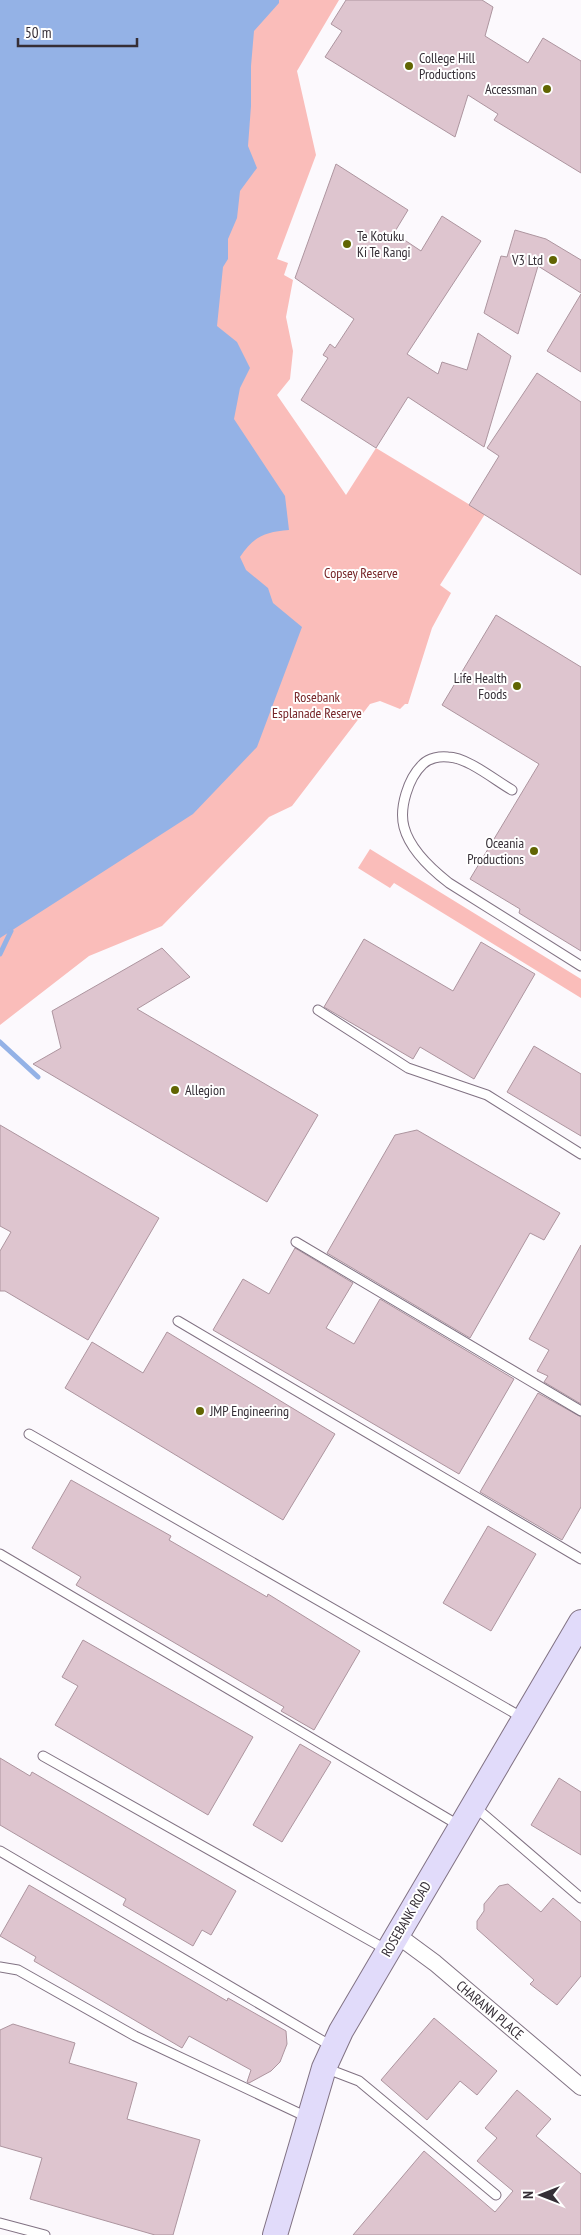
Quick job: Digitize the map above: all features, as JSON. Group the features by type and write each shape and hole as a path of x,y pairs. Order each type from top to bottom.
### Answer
{"main road":[{"name":"ROSEBANK ROAD","path":"280,2232 309,2118 328,2057 392,1942 581,1622"}],"street":[{"name":"CHARANN PLACE","path":"392,1942 435,1963 581,2087"}],"lane":[{"path":"512,790 463,761 450,756 430,760 423,764 413,778 404,798 402,814 404,829 412,844 432,870 449,883 581,966"},
{"path":"318,1010 408,1068 487,1095 581,1154"},
{"path":"296,1242 581,1411"},
{"path":"178,1321 581,1559"},
{"path":"29,1434 524,1718"},
{"path":"0,1554 461,1826"},
{"path":"43,1756 392,1942"},
{"path":"473,1806 581,1898"},
{"path":"0,1851 328,2057 496,2195"},
{"path":"0,1967 18,1970 135,2036 309,2118"},
{"path":"0,2223 45,2235"}],"green space":[{"path":"0,0 339,0 297,71 316,155 277,259 288,263 284,275 293,280 286,317 293,351 290,379 277,395 346,495 376,448 485,514 440,585 451,593 432,628 408,704 405,704 400,709 380,701 370,704 292,806 269,817 162,926 89,956 0,1025"},
{"path":"370,849 581,979 581,998 394,883 390,888 358,868"}],"water":[{"path":"0,0 279,0 279,3 254,31 248,146 257,168 240,191 237,218 228,239 228,259 223,267 217,326 237,342 250,368 240,388 234,419 285,496 289,530 261,536 250,544 240,557 246,570 268,588 273,603 302,627 257,747 193,814 0,938"}],"building":[{"name":"College Hill Productions","path":"346,0 482,0 493,7 485,36 528,63 543,38 581,61 581,173 494,120 498,114 468,95 455,137 325,57 342,31 331,24"},
{"path":"336,164 408,210 394,233 421,251 442,216 481,241 407,354 438,374 442,362 467,370 478,333 511,356 484,447 408,397 376,448 301,400 328,358 323,355 330,344 335,348 354,319 295,278"},
{"path":"515,230 546,239 581,260 581,293 538,266 518,334 484,313 501,256 507,257"},
{"path":"581,294 581,372 547,351"},
{"path":"537,373 581,402 581,575 469,505 499,456 487,448"},
{"path":"496,615 581,667 581,951 519,913 520,909 470,879 539,764 442,705"},
{"path":"364,939 453,991 481,942 535,974 474,1079 420,1047 413,1059 324,1007"},
{"name":"Allegion","path":"162,948 190,977 137,1009 318,1115 267,1202 33,1064 61,1048 52,1011"},
{"path":"534,1046 581,1074 581,1136 507,1092"},
{"path":"0,1125 159,1218 88,1340 5,1291 0,1291 0,1251 11,1232 0,1226"},
{"path":"417,1130 560,1213 544,1240 530,1233 470,1338 327,1253 395,1135"},
{"path":"581,1245 581,1404 544,1382 548,1376 537,1371 549,1350 529,1339"},
{"path":"295,1248 353,1283 326,1328 354,1344 380,1299 514,1379 459,1474 213,1330 243,1279 269,1294"},
{"name":"JMP Engineering","path":"167,1332 335,1434 283,1520 65,1388 92,1342 143,1373"},
{"path":"538,1393 581,1417 581,1507 562,1540 480,1492"},
{"path":"71,1480 171,1536 169,1540 267,1597 268,1594 360,1651 314,1730 281,1711 284,1707 76,1585 81,1577 32,1548"},
{"path":"488,1526 536,1554 491,1631 443,1603"},
{"path":"83,1640 253,1737 208,1815 55,1725 78,1686 62,1677"},
{"path":"300,1744 331,1762 282,1842 253,1825"},
{"path":"0,1758 30,1776 32,1772 236,1891 211,1935 202,1930 193,1946 123,1905 126,1899 0,1825"},
{"path":"559,1778 581,1792 581,1855 531,1825"},
{"path":"508,1884 541,1912 553,1898 581,1922 581,1976 557,2005 530,1984 534,1980 477,1929 477,1921 484,1911 484,1904 499,1886"},
{"path":"29,1885 227,2001 228,1998 286,2031 287,2044 280,2062 271,2071 249,2083 247,2082 251,2070 189,2036 182,2048 34,1961 36,1957 0,1936"},
{"path":"434,2018 497,2071 477,2095 460,2081 427,2120 381,2080"},
{"path":"13,2024 75,2043 69,2063 137,2083 127,2119 200,2140 173,2235 155,2235 30,2199 42,2158 0,2146 0,2030"},
{"path":"517,2090 551,2119 536,2136 581,2174 581,2235 353,2235 424,2151 495,2212 513,2191 477,2161 497,2138 485,2128"}],"waterway":[{"path":"0,954 11,931"},
{"path":"0,1042 38,1077"}],"place":[{"name":"College Hill Productions","path":"409,66"},
{"name":"Accessman","path":"547,89"},
{"name":"Te Kotuku Ki Te Rangi","path":"347,244"},
{"name":"V3 Ltd","path":"553,260"},
{"name":"Life Health Foods","path":"517,686"},
{"name":"Oceania Productions","path":"534,851"},
{"name":"Allegion","path":"175,1090"},
{"name":"JMP Engineering","path":"200,1411"}],"park label":[{"name":"Copsey Reserve","path":"361,573"},
{"name":"Rosebank Esplanade Reserve","path":"317,706"}]}
